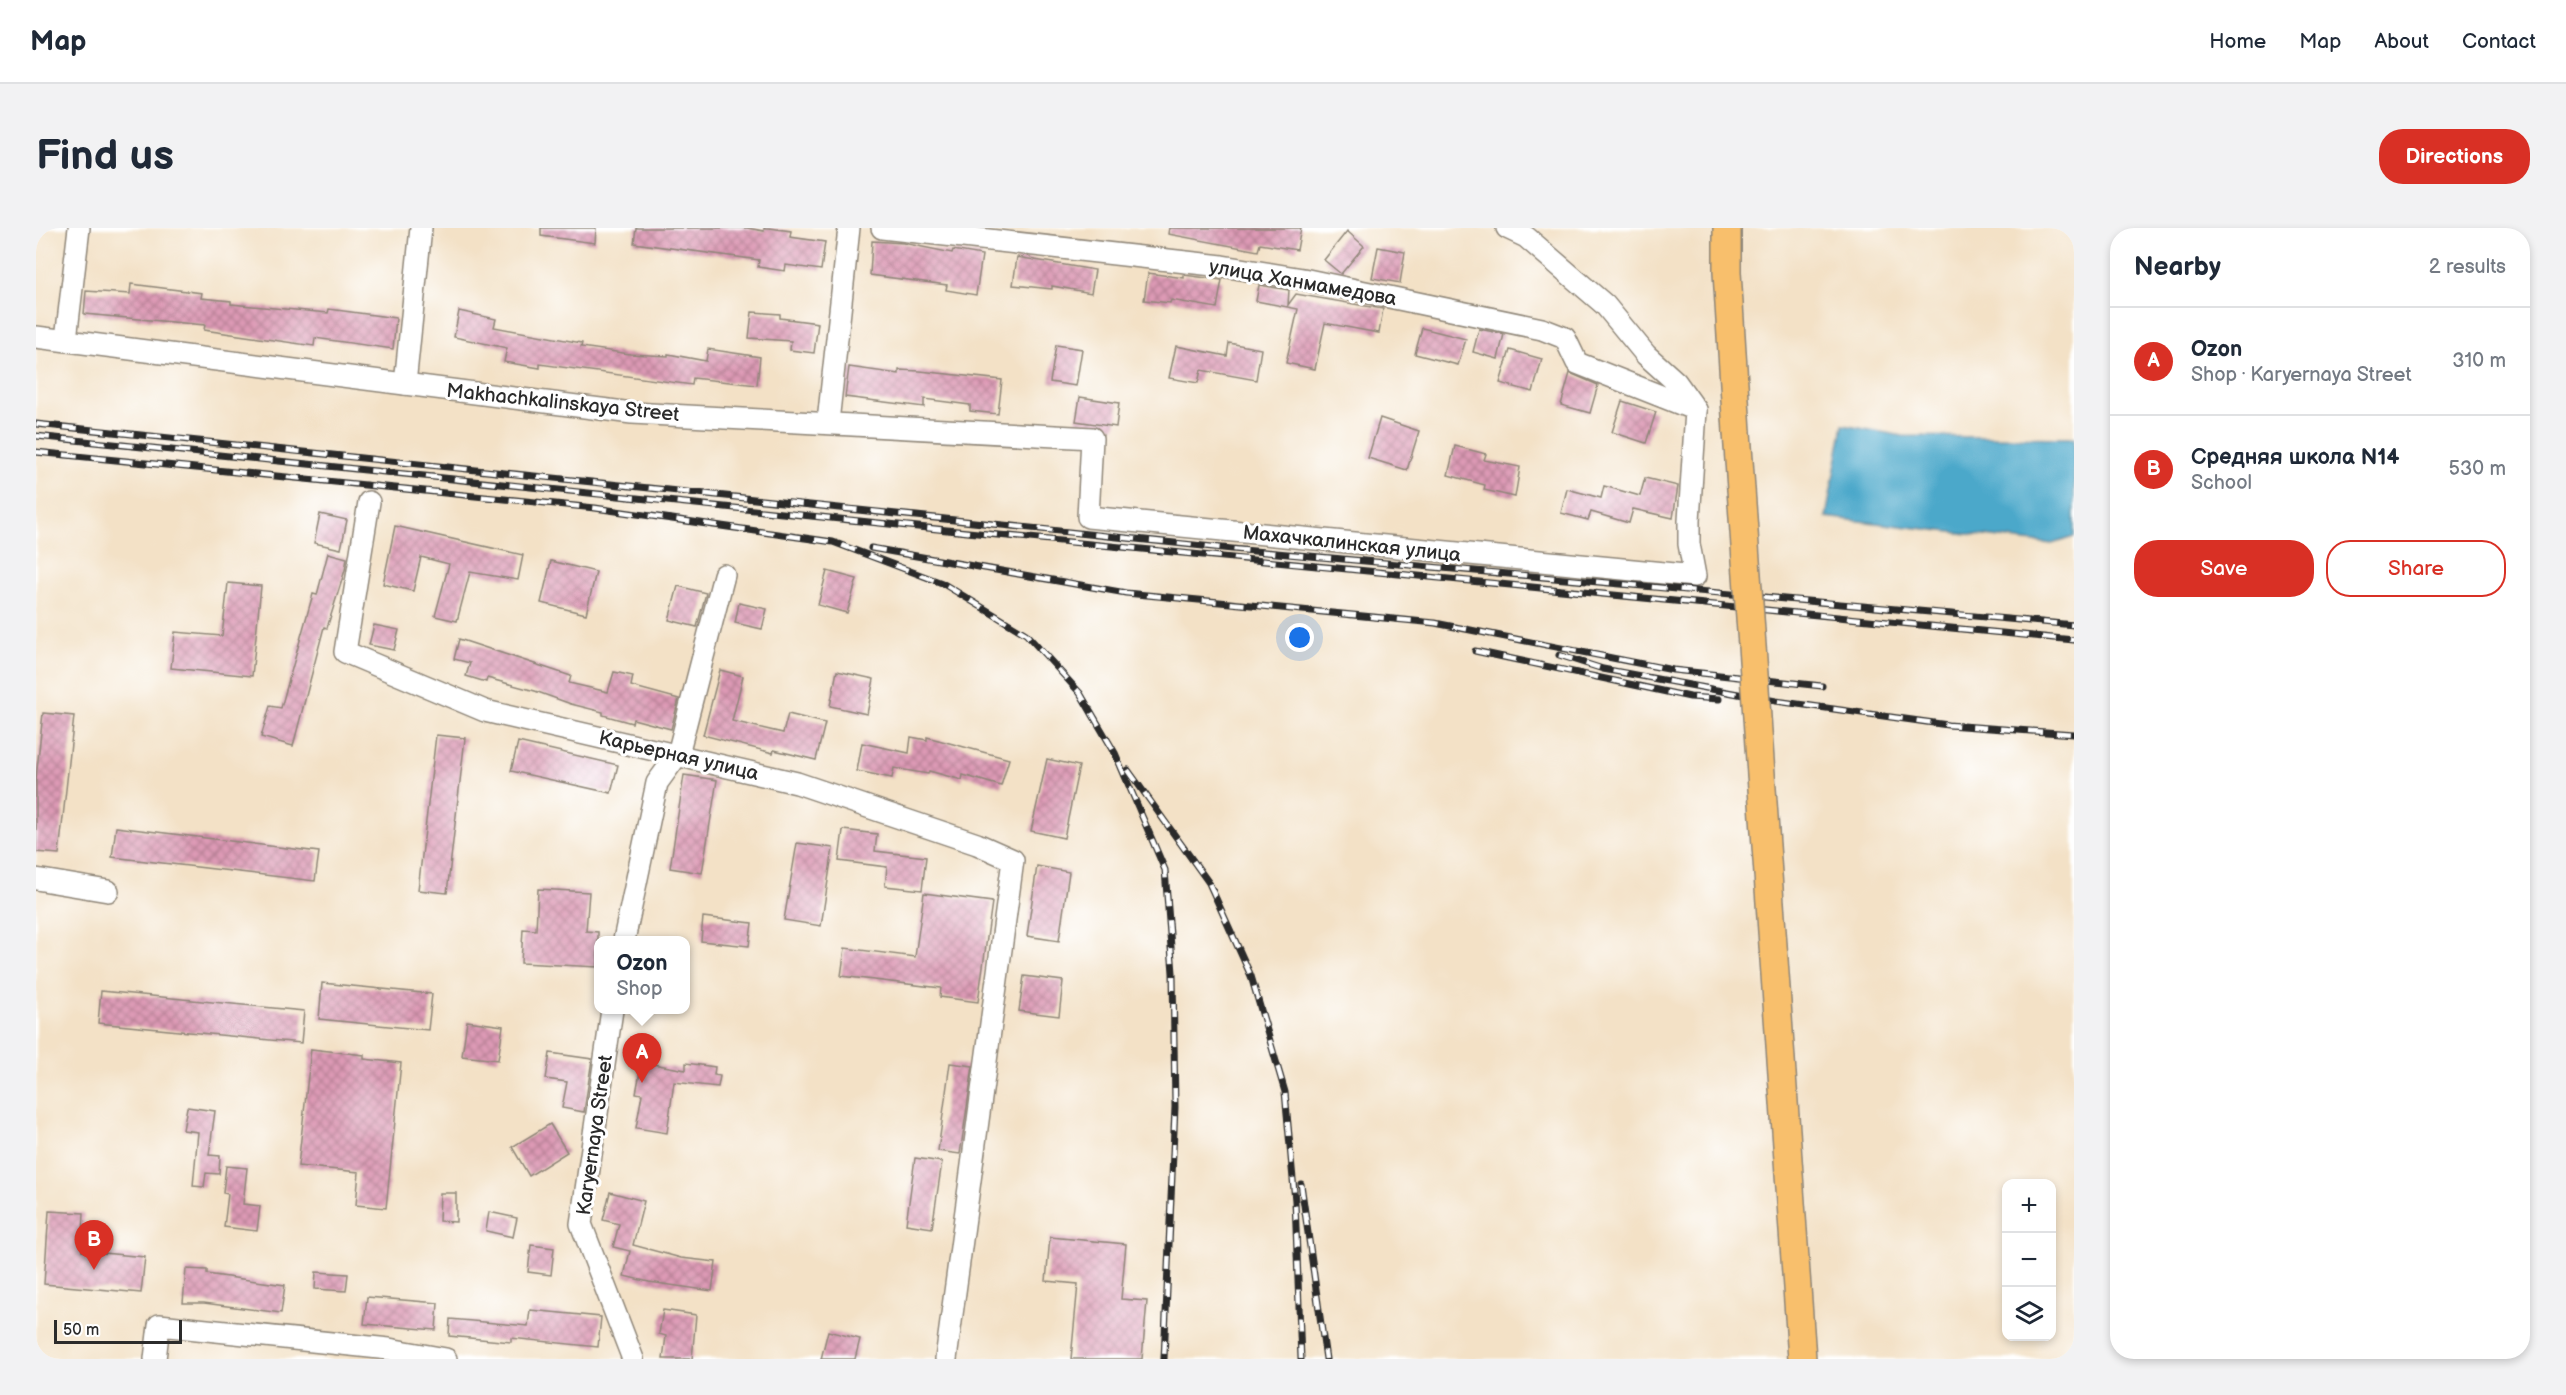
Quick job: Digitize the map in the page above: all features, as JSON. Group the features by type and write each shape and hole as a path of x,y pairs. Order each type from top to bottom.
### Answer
{"main road":[{"path":"1727,228 1727,272 1737,432 1802,1359"}],"street":[{"path":"66,339 79,228"},
{"path":"405,384 421,228"},
{"path":"828,422 849,228"},
{"name":"улица Ханмамедова","path":"882,228 1222,266 1303,279 1542,329 1565,338 1577,363 1696,410"},
{"path":"1507,228 1526,237 1605,305 1646,355 1676,382 1696,410"},
{"name":"Makhachkalinskaya Street","path":"36,337 66,339 632,413 1092,438 1088,517 1695,576 1689,544 1689,521 1696,410"},
{"name":"Карьерная улица","path":"369,502 345,652 485,711 798,783 966,841 1012,860 946,1359"},
{"path":"625,936 657,783 678,754 724,575"},
{"path":"36,879 108,891"},
{"name":"Karyernaya Street","path":"611,1014 581,1224 633,1359"},
{"path":"155,1359 159,1325 389,1349 446,1359"}],"water":[{"path":"1843,425 1903,436 2074,438 2074,537 2052,544 1826,517"}],"building":[{"path":"541,228 596,228 595,243 541,236"},
{"path":"636,228 747,228 764,231 764,228 769,228 791,231 790,237 825,242 821,270 786,265 785,271 758,267 759,260 634,243"},
{"path":"1169,228 1301,228 1297,250 1260,244 1258,251 1168,234"},
{"path":"1347,231 1364,246 1341,274 1324,260"},
{"path":"872,241 903,243 952,253 953,250 982,255 976,295 946,290 947,285 870,275"},
{"path":"1378,247 1405,252 1400,283 1372,278"},
{"path":"1017,257 1095,270 1091,293 1052,286 1052,289 1013,285"},
{"path":"1148,273 1222,280 1217,308 1171,300 1170,303 1144,300"},
{"path":"131,284 202,293 201,298 231,301 231,304 328,313 329,309 396,318 393,349 315,338 314,346 204,330 205,325 84,314 86,291 130,294"},
{"path":"1259,285 1289,290 1288,305 1296,294 1383,309 1379,333 1325,323 1315,369 1286,363 1298,309 1256,301"},
{"path":"459,311 496,319 494,327 582,343 581,347 630,354 668,356 668,354 706,361 708,349 760,357 757,385 693,378 692,385 540,364 540,368 504,362 507,348 454,337"},
{"path":"752,312 780,314 780,318 818,323 814,353 790,350 791,341 749,338"},
{"path":"1422,328 1466,339 1458,365 1415,354"},
{"path":"1479,329 1504,334 1498,359 1473,352"},
{"path":"1229,343 1261,349 1256,380 1201,370 1198,383 1169,378 1176,346 1227,356"},
{"path":"1056,345 1082,349 1076,386 1050,382"},
{"path":"1510,350 1542,359 1533,392 1500,383"},
{"path":"849,367 899,374 899,370 920,371 1002,380 998,414 970,411 970,405 924,399 924,407 845,397"},
{"path":"1570,373 1598,385 1590,413 1561,405"},
{"path":"1080,397 1119,403 1116,427 1076,421"},
{"path":"1622,401 1656,412 1646,443 1612,432"},
{"path":"1380,418 1419,431 1407,470 1368,458"},
{"path":"1455,446 1486,454 1484,460 1520,467 1515,497 1484,490 1485,485 1448,475"},
{"path":"1645,478 1678,486 1673,518 1633,509 1629,523 1591,512 1588,520 1561,513 1567,489 1601,498 1604,486 1640,496"},
{"path":"320,514 347,520 341,549 314,543"},
{"path":"395,526 523,555 518,580 470,572 457,621 435,616 449,564 421,557 413,591 383,584"},
{"path":"328,553 347,558 345,570 327,628 324,627 293,746 261,737 270,706 281,708 313,594 317,595"},
{"path":"551,561 596,572 586,614 541,603"},
{"path":"827,571 857,579 847,613 818,605"},
{"path":"228,583 261,586 252,676 171,668 175,632 222,636"},
{"path":"678,586 706,593 697,627 669,620"},
{"path":"739,603 767,609 762,629 735,623"},
{"path":"374,625 399,630 394,650 369,645"},
{"path":"459,639 571,676 569,683 608,692 614,672 633,676 631,686 679,699 671,729 633,719 632,723 535,691 487,678 486,682 466,676 470,663 454,659"},
{"path":"720,670 743,676 732,721 783,733 788,714 825,723 816,760 774,750 773,753 703,735"},
{"path":"837,671 874,679 867,714 830,706"},
{"path":"43,713 74,716 59,854 36,852 36,779"},
{"path":"436,735 465,738 447,893 418,890"},
{"path":"911,737 927,740 927,737 1009,759 1001,786 963,775 962,780 929,771 928,774 894,768 892,778 857,771 862,743 909,753"},
{"path":"518,742 618,765 611,793 511,771"},
{"path":"1047,759 1079,766 1064,838 1031,831"},
{"path":"684,775 717,780 702,873 670,868"},
{"path":"116,827 319,852 315,881 112,857"},
{"path":"843,830 877,834 875,851 926,857 922,890 885,886 887,867 839,861"},
{"path":"797,843 833,848 821,926 784,920"},
{"path":"1037,866 1069,872 1059,941 1027,936"},
{"path":"538,889 589,892 586,931 598,932 598,936 594,936 594,967 521,963 523,929 536,930"},
{"path":"924,893 992,902 978,1002 940,997 941,988 841,976 845,948 915,957"},
{"path":"703,917 752,923 749,946 701,941"},
{"path":"1024,976 1063,981 1059,1016 1019,1011"},
{"path":"322,983 432,994 428,1030 319,1019"},
{"path":"101,991 304,1011 301,1043 98,1023"},
{"path":"467,1021 503,1026 498,1060 462,1056"},
{"path":"311,1049 364,1055 364,1059 401,1063 386,1208 356,1205 359,1172 298,1166"},
{"path":"550,1053 592,1059 584,1112 562,1108 567,1082 546,1079"},
{"path":"642,1062 686,1070 686,1063 715,1067 714,1075 720,1076 718,1087 674,1082 667,1133 636,1128 642,1094 636,1093"},
{"path":"950,1063 973,1066 960,1154 938,1151"},
{"path":"187,1107 215,1111 209,1155 220,1156 219,1174 206,1173 204,1187 193,1186 198,1132 183,1130"},
{"path":"550,1124 567,1152 529,1176 512,1147"},
{"path":"915,1158 942,1162 932,1228 906,1224"},
{"path":"226,1166 247,1168 243,1204 260,1206 257,1231 224,1227 228,1194 223,1193"},
{"path":"610,1192 644,1201 633,1245 681,1258 716,1262 712,1291 624,1276 630,1251 613,1247 619,1224 603,1220"},
{"path":"440,1193 456,1193 456,1222 439,1221"},
{"path":"49,1211 84,1213 82,1251 145,1257 141,1293 44,1284"},
{"path":"489,1212 517,1218 513,1237 486,1231"},
{"path":"1050,1237 1126,1244 1121,1299 1147,1301 1142,1359 1071,1359 1078,1284 1046,1281"},
{"path":"531,1245 554,1248 551,1275 528,1272"},
{"path":"186,1269 207,1270 207,1274 285,1285 281,1313 204,1303 183,1303"},
{"path":"316,1272 348,1274 346,1291 315,1289"},
{"path":"367,1297 438,1303 436,1330 364,1324"},
{"path":"530,1310 601,1317 598,1347 511,1338 511,1342 449,1336 450,1319 528,1326"},
{"path":"663,1310 696,1315 692,1359 663,1359 666,1336 659,1334"},
{"path":"828,1331 860,1339 855,1359 821,1359"}],"railway":[{"path":"36,424 1232,549 2074,625"},
{"path":"36,436 947,530 2074,640"},
{"path":"36,452 595,508 833,542 942,583 1026,634 1080,693 1115,753 1165,870 1173,973 1175,1107 1164,1359"},
{"path":"871,548 1126,593 1435,623 1673,670 1822,686"},
{"path":"1475,651 1690,697 1719,699"},
{"path":"1559,655 1603,669 1776,701 1948,725 2074,734"},
{"path":"1128,770 1209,883 1251,976 1285,1092 1295,1201 1301,1359"},
{"path":"1301,1184 1326,1359"}],"place":[{"name":"Ozon","path":"642,1083"},
{"name":"Средняя школа N14","path":"94,1270"}]}
